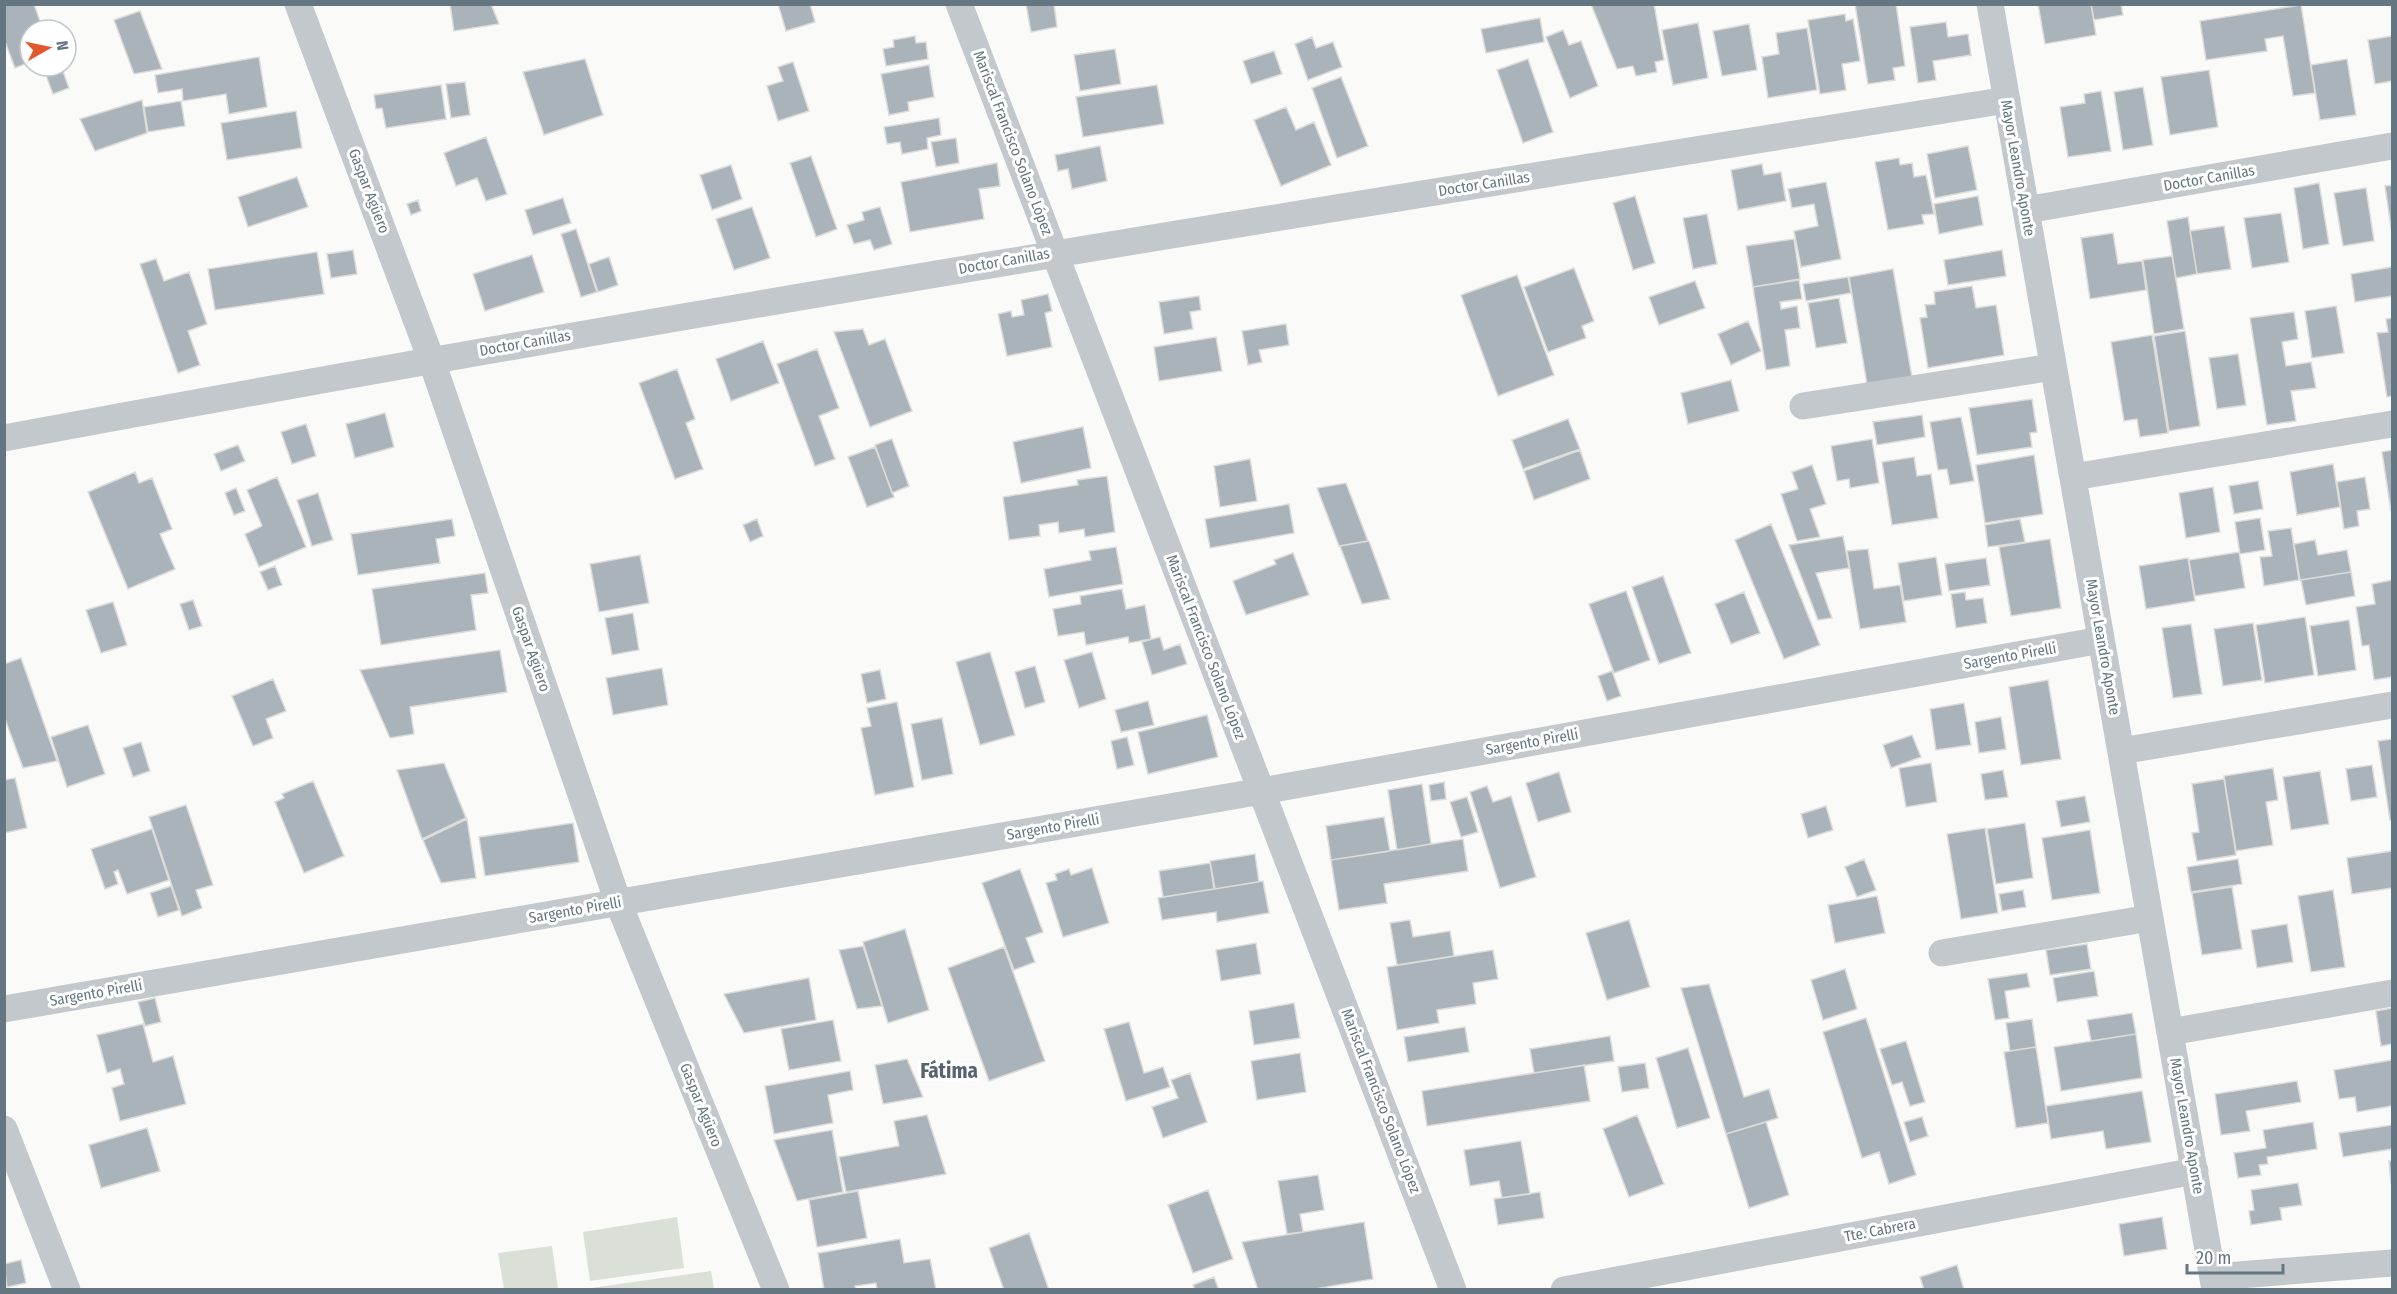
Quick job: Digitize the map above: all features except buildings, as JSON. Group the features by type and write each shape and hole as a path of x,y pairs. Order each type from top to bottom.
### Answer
{"street":[{"name":"Gaspar Agüero","path":"298,4 431,358 618,902 776,1290"},
{"name":"Mariscal Francisco Solano López","path":"959,4 1453,1290"},
{"name":"Mayor Leandro Aponte","path":"1990,4 2214,1283"},
{"name":"Doctor Canillas","path":"4,438 431,358 1055,253 2007,100"},
{"name":"Doctor Canillas","path":"2026,210 2392,146"},
{"path":"1803,406 2053,367"},
{"path":"2073,477 2392,424"},
{"name":"Sargento Pirelli","path":"4,1009 1262,791 2101,640"},
{"path":"2121,751 2392,705"},
{"path":"1942,953 2150,918"},
{"path":"2170,1032 2392,993"},
{"path":"4,1129 66,1290"},
{"name":"Tte. Cabrera","path":"1564,1290 2195,1171"},
{"path":"2214,1283 2392,1263"}],"shaded area":[{"path":"677,1217 684,1268 590,1281 583,1232"},
{"path":"552,1246 558,1289 504,1289 498,1253"},
{"path":"711,1271 714,1289 584,1289"}],"district":[{"name":"Fátima","path":"949,1071"}]}
